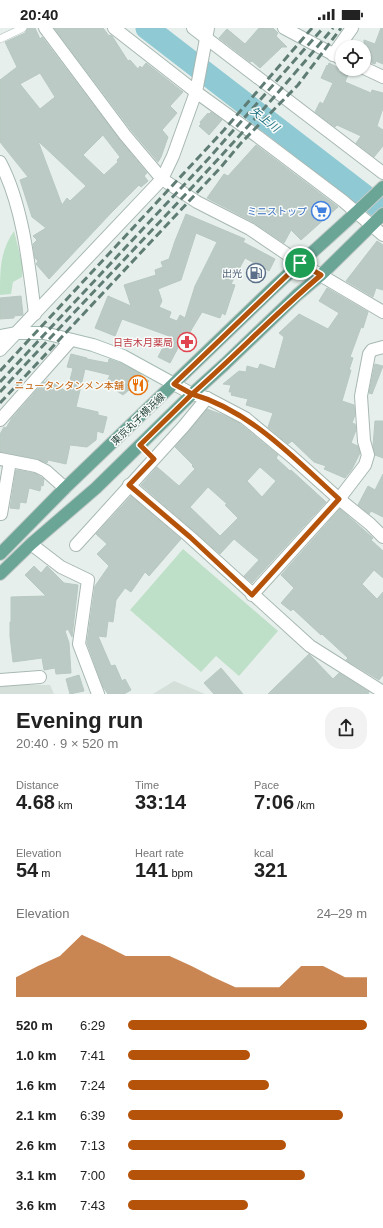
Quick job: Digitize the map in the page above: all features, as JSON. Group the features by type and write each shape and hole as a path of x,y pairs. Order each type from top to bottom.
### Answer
{"main road":[{"name":"東京丸子横浜線","path":"0,554 65,488 300,263 383,187"},
{"name":"東京丸子横浜線","path":"0,574 31,544 78,504 297,295 321,275 383,214"}],"street":[{"path":"45,28 125,135 162,179 197,202 250,229 300,263 383,312"},
{"path":"114,28 343,201 383,235"},
{"path":"193,28 383,173"},
{"path":"284,28 335,55"},
{"path":"346,40 352,28"},
{"path":"0,350 162,179 173,156 196,89 207,38"},
{"path":"371,71 383,76"},
{"path":"0,162 16,200 29,268 35,314"},
{"path":"0,336 17,333 44,333 93,345 124,356 192,394 207,398 245,418 281,446 383,537"},
{"path":"0,420 71,340"},
{"path":"252,595 339,499 365,465 368,455 364,441 361,396 369,354 372,350 383,348"},
{"path":"76,545 184,426 207,398"},
{"path":"140,445 154,459"},
{"path":"1,514 5,460 36,466 46,471 65,488"},
{"path":"129,485 190,537 252,595 310,646 383,693"},
{"path":"31,544 61,567 88,580 78,644 98,694"},
{"path":"0,680 40,677"}],"lane":[{"path":"0,39 23,28"}],"shaded area":[{"path":"174,681 205,694 153,694"},
{"path":"50,685 54,694 0,694 0,686"}],"green space":[{"path":"14,231 23,267 22,277 13,282 11,294 0,295 3,253 9,238"},
{"path":"183,549 278,631 239,676 216,656 201,672 130,610"}],"building":[{"path":"28,28 35,28 40,39 42,37 119,139 147,173 144,176 148,181 141,187 139,185 49,279 36,264 38,261 35,258 33,244 37,240 33,236 46,228 32,217 20,180 28,177 0,142 0,80 17,67 5,42 25,33","holes":["40,73 55,97 40,109 20,84","103,135 120,157 117,160 118,162 104,175 83,155","38,141 86,186 70,201 67,198 62,205"]},
{"path":"54,28 103,28 109,36 112,36 128,61 130,60 138,69 140,66 142,68 146,63 183,92 170,106 177,113 162,130 168,137 158,162 131,130"},
{"path":"259,28 273,28 278,33 276,36 287,47 282,47 260,68 219,38 227,29 245,44"},
{"path":"381,28 383,28 383,64 376,61 375,64 371,63 371,43 375,44"},
{"path":"329,63 335,66 335,76 348,76 345,82 371,93 372,90 383,93 383,108 377,126 383,130 383,146 374,157 356,143 361,136 337,125 335,127 315,112 320,102 323,104 333,83 321,78 327,65 328,66"},
{"path":"211,112 222,120 209,135 199,126 201,124 200,122 208,113 209,114"},
{"path":"256,145 338,207 301,240 291,230 284,243 253,222 207,198 224,174 228,176"},
{"path":"186,214 245,239 243,242 275,259 269,271 245,258 231,284 235,285 225,315 222,313 220,318 202,312 187,337 196,342 187,351 179,346 170,363 158,357 169,336 122,319 115,336 95,328 108,296 131,306 124,285 156,275 155,270 163,267 161,262 169,259","holes":["196,233 217,242 195,286 185,318 180,315 177,321 169,318 171,312 159,307 162,301 158,289 181,280"]},
{"path":"377,241 383,245 383,290 376,288 373,297 346,281"},
{"path":"327,288 368,312 363,328 361,327 350,357 353,358 349,370 351,370 342,401 354,405 355,415 352,423 355,424 356,430 351,443 358,446 360,453 352,469 345,478 324,469 326,466 314,462 292,441 288,444 268,427 273,413 246,405 248,399 231,395 232,392 229,392 231,385 223,384 239,371 246,372 247,366 258,369 260,364 275,369 284,337 279,333 299,314 328,329 339,313 319,301"},
{"path":"21,296 23,315 14,316 14,318 0,319 0,298"},
{"path":"71,354 108,363 109,359 141,374 140,376 149,381 140,392 135,390 133,393 129,390 123,395 106,384 110,375 85,369 76,407 98,412 98,415 107,417 103,433 97,431 96,440 87,447 70,445 66,464 48,460 47,463 37,459 0,452 0,434 4,427 6,428 12,418 44,382 45,383 48,379 67,392 73,368 67,367"},
{"path":"375,364 383,366 372,394 369,393"},
{"path":"207,409 239,423 278,455 276,458 326,502 252,583 244,576 259,560 234,539 220,554 141,485 157,467 179,486 195,469 192,466 193,465 175,447","holes":["260,467 276,481 262,497 247,481","208,487 227,504 225,505 238,518 220,536 190,507"]},
{"path":"375,421 383,421 383,458 375,455 373,446"},
{"path":"16,470 34,473 44,479 43,486 41,485 40,491 29,488 26,503 20,502 19,509 10,508"},
{"path":"383,474 383,517 371,511 369,514 358,505 368,486 375,490"},
{"path":"131,496 181,539 149,576 145,572 131,592 125,588 116,600 113,622 108,621 106,637 98,636 111,666 115,665 122,681 125,679 131,690 124,694 108,694 103,687 87,643 95,586 109,566 97,554 107,544 96,534"},
{"path":"340,509 373,538 371,540 383,551 383,578 374,570 362,584 377,599 383,592 383,675 379,680 346,660 348,658 322,634 321,635 293,609 291,611 281,603 294,588 281,575"},
{"path":"34,566 41,573 47,566 64,583 78,585 72,637 68,629 65,631 69,643 71,673 56,674 55,668 44,670 42,658 13,662 10,636 11,597 46,596 25,575"},
{"path":"309,654 333,679 339,673 369,692 368,694 268,694"},
{"path":"221,668 243,694 214,694 204,683"},
{"path":"79,675 84,691 70,694 66,679"}],"waterway":[{"name":"矢上川","path":"147,28 383,210"}],"railway":[{"path":"0,371 224,130 312,28"},
{"path":"0,382 210,157 323,28"},
{"path":"0,392 211,167 333,28"},
{"path":"0,403 221,167 241,143 298,85 341,28"}],"place":[{"name":"ミニストップ","path":"321,211"},
{"name":"出光","path":"256,273"},
{"name":"日吉木月薬局","path":"187,342"},
{"name":"ニュータンタンメン本舗","path":"138,385"}],"route":[{"path":"300,263 174,384 192,394 140,445 154,459 129,485 190,537 252,595 339,499 275,442 245,418 207,398 192,394 297,295 321,275 300,263"}]}
